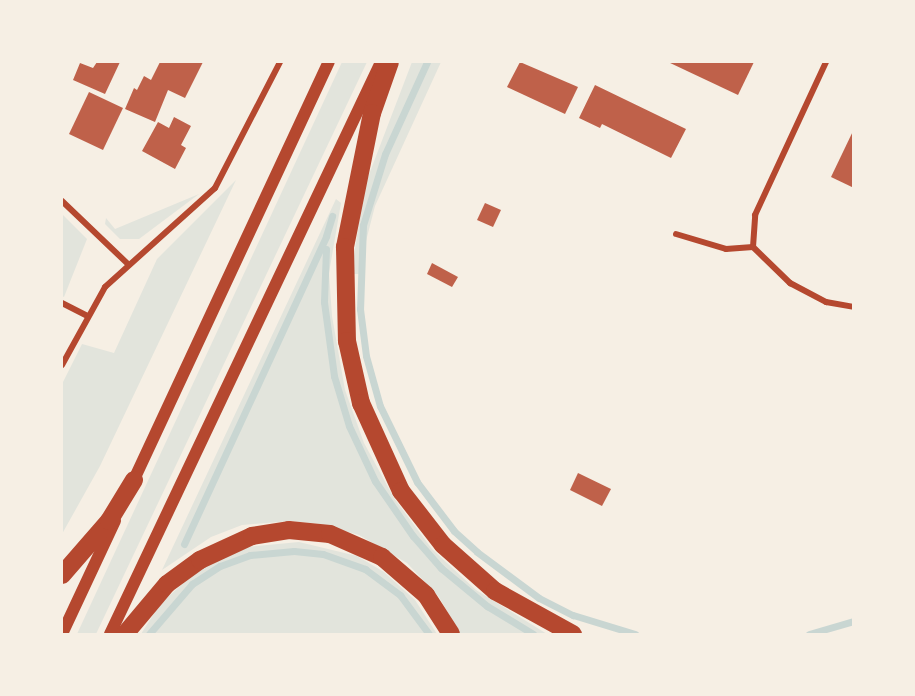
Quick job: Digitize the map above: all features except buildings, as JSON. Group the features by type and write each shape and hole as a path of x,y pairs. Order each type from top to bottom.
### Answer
{"highway":[{"path":"390,62 372,113 345,248 347,341 361,403 401,491 443,545 495,591 573,634"},
{"path":"62,575 109,521 134,480"},
{"path":"125,634 167,584 200,560 252,536 289,530 330,534 382,557 426,595 451,634"}],"main road":[{"path":"62,634 329,62"},
{"path":"110,634 381,62"}],"street":[{"path":"62,365 86,315 105,287 128,264 216,188 280,62"},
{"path":"753,247 755,215 826,62"},
{"path":"62,201 128,264"},
{"path":"676,234 726,249 753,247 790,283 826,302 854,307"},
{"path":"62,303 86,315"}],"shaded area":[{"path":"342,62 367,62 96,634 77,634"},
{"path":"412,62 441,62 375,206 366,241 364,274 351,274 365,185"},
{"path":"236,180 100,466 62,534 62,384 82,344 114,353 157,259"},
{"path":"199,194 139,239 120,239 105,224 106,218 115,229"},
{"path":"336,199 341,203 329,273 332,316 345,390 364,443 394,498 432,549 476,590 547,634 460,634 439,597 407,563 359,535 320,524 291,521 242,525 211,537 162,570"},
{"path":"62,214 87,239 64,297 62,296"},
{"path":"299,542 357,556 384,572 415,600 437,634 141,634 160,604 198,570 246,547"}],"waterway":[{"path":"427,62 385,154 363,225 360,309 366,356 380,406 417,482 454,531 477,552 539,598 573,615 635,634"},
{"path":"184,544 326,236 332,216"},
{"path":"326,249 324,302 334,376 349,426 375,481 413,536 441,568 487,606 533,634"},
{"path":"149,634 192,584 220,566 250,555 294,551 323,554 365,569 400,595 429,634"},
{"path":"809,634 854,621"}]}
